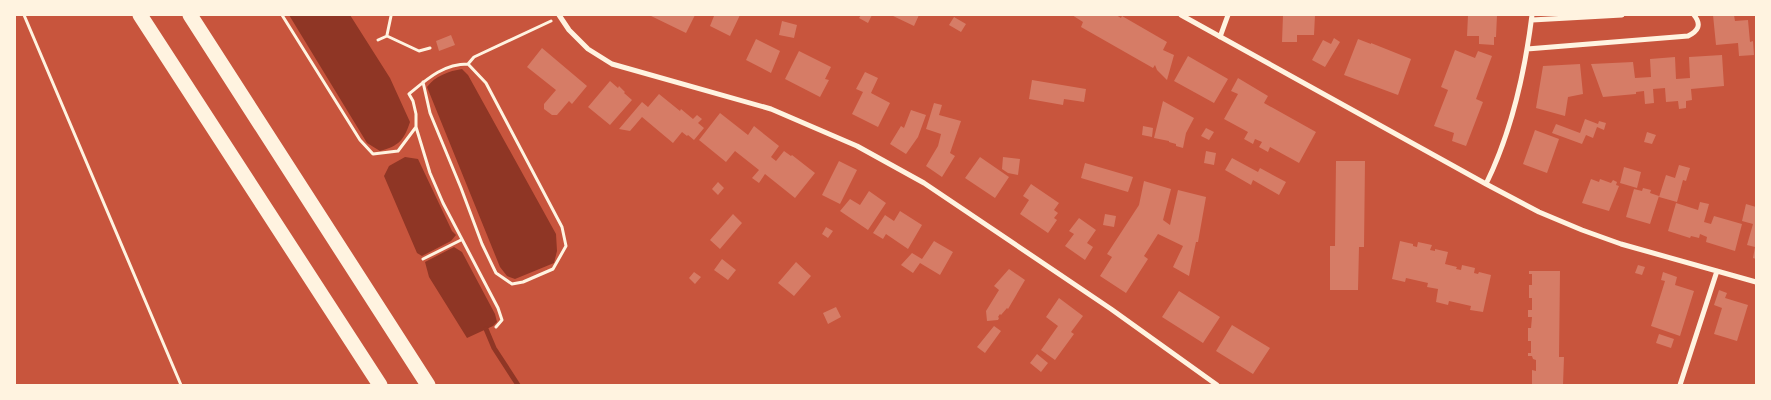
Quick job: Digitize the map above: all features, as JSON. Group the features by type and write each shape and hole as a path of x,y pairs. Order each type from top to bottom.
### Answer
{"highway":[{"path":"140,15 380,385"},
{"path":"190,15 428,385"}],"street":[{"path":"1181,15 1539,212 1582,230 1654,254 1756,282"},
{"path":"1220,37 1228,15"},
{"path":"1486,184 1503,146 1527,49 1532,18 1622,15"},
{"path":"1527,49 1688,36 1696,32 1699,26 1698,20 1694,15"},
{"path":"560,16 569,30 588,49 612,64 771,109 857,146 924,183 1111,309 1217,385"},
{"path":"1680,385 1717,271"}],"path":[{"path":"24,15 181,385"},
{"path":"282,15 360,140 373,154 398,151 416,127"},
{"path":"387,36 390,16 395,15"},
{"path":"468,64 474,57 560,16"},
{"path":"378,40 387,36 418,51 430,48"},
{"path":"423,82 430,113 482,244 496,273 512,284 538,277 553,269 560,260 566,246 562,227 486,83 468,64 456,64 438,72 423,82 409,94 413,101 416,127 430,173 443,203 498,308 502,320 496,327"},
{"path":"423,259 462,240"}],"shaded area":[{"path":"289,15 350,15 390,78 410,122 400,141 392,147 380,151 367,143"},
{"path":"462,69 468,75 556,234 557,251 554,263 515,279 507,276 500,267 427,87 443,75"},
{"path":"405,157 418,159 452,231 456,235 451,241 422,256 417,253 384,176 389,166"},
{"path":"454,247 462,252 495,314 497,322 493,326 467,338 429,277 425,262"}],"building":[{"path":"649,15 695,15 686,33"},
{"path":"713,15 740,15 730,36 710,26"},
{"path":"861,15 872,15 868,23 859,18"},
{"path":"891,15 919,15 914,26"},
{"path":"1072,15 1116,15 1121,18 1122,16 1167,42 1163,50 1174,55 1167,80 1157,70 1155,65 1153,68 1081,27 1083,22"},
{"path":"1283,15 1315,15 1314,35 1297,35 1297,42 1282,42"},
{"path":"1468,15 1497,15 1494,45 1479,44 1479,36 1467,36"},
{"path":"1713,15 1734,15 1735,21 1748,20 1750,42 1753,41 1754,55 1739,56 1738,43 1716,45"},
{"path":"954,17 966,24 961,32 949,25"},
{"path":"782,21 797,25 794,38 779,35"},
{"path":"451,35 455,45 439,51 436,41"},
{"path":"1334,38 1340,42 1325,67 1312,60 1323,40 1331,44"},
{"path":"756,39 780,51 771,73 746,60"},
{"path":"1358,39 1411,59 1398,95 1344,75"},
{"path":"542,48 587,86 572,104 569,101 557,115 552,115 544,109 544,104 556,90 527,67"},
{"path":"1455,50 1475,58 1478,51 1492,56 1476,99 1483,102 1466,146 1452,141 1454,133 1434,126 1448,90 1441,87"},
{"path":"799,51 831,67 825,79 829,80 820,97 785,79"},
{"path":"1722,55 1724,86 1691,89 1692,100 1686,101 1686,108 1679,109 1678,101 1666,102 1665,88 1653,89 1654,103 1645,104 1644,91 1636,92 1636,94 1603,97 1591,64 1633,62 1635,78 1651,77 1650,59 1675,57 1676,79 1690,78 1689,57"},
{"path":"1188,56 1228,79 1214,103 1174,81"},
{"path":"1580,64 1583,94 1568,97 1565,116 1536,108 1543,66"},
{"path":"865,72 878,78 871,93 890,103 878,127 852,114 863,92 856,89"},
{"path":"1238,78 1268,96 1264,103 1316,132 1299,163 1270,147 1268,152 1259,147 1262,142 1255,139 1253,144 1244,139 1248,132 1224,119 1238,94 1231,91"},
{"path":"1032,80 1086,89 1084,102 1064,99 1063,105 1029,99"},
{"path":"610,81 618,88 619,86 632,100 610,125 588,107"},
{"path":"659,94 693,119 697,115 702,119 698,123 704,128 694,140 682,132 673,143 642,117 630,131 619,129 642,102 648,107"},
{"path":"1163,101 1194,118 1186,133 1183,148 1169,141 1154,138"},
{"path":"934,103 942,105 939,115 961,121 950,153 955,156 942,177 926,166 938,146 941,134 926,129"},
{"path":"911,110 926,115 918,137 906,154 890,144 901,126 904,128"},
{"path":"720,113 748,135 754,126 779,146 771,157 776,161 784,151 815,173 795,198 765,174 759,183 752,178 759,170 735,151 726,162 699,140"},
{"path":"1585,119 1598,124 1599,121 1606,123 1604,130 1597,127 1593,138 1586,135 1582,144 1552,133 1556,124 1580,133"},
{"path":"1143,126 1153,128 1152,137 1142,135"},
{"path":"1206,128 1214,132 1209,140 1201,136"},
{"path":"1535,130 1559,139 1547,173 1523,164"},
{"path":"1647,132 1656,135 1652,144 1644,142"},
{"path":"1206,151 1216,153 1214,165 1204,163"},
{"path":"980,157 1009,177 995,198 965,178"},
{"path":"1003,157 1020,159 1018,175 1008,173 1002,169"},
{"path":"1232,158 1258,172 1260,168 1286,182 1279,195 1253,180 1251,185 1225,170"},
{"path":"839,161 857,170 840,204 822,195"},
{"path":"1336,161 1365,161 1364,247 1359,247 1358,290 1330,290 1330,246 1335,246"},
{"path":"1085,163 1133,177 1128,192 1081,178"},
{"path":"1679,165 1690,168 1686,181 1683,180 1677,202 1659,197 1666,175 1675,178"},
{"path":"1624,167 1641,172 1637,188 1620,183"},
{"path":"1591,179 1599,182 1600,179 1611,183 1613,180 1617,182 1616,185 1619,186 1609,211 1582,203"},
{"path":"1144,181 1171,189 1163,220 1170,225 1178,190 1206,197 1198,242 1196,242 1189,276 1173,267 1183,246 1158,234 1144,256 1148,259 1126,293 1100,276 1112,257 1107,254 1139,205"},
{"path":"718,182 724,188 718,195 712,189"},
{"path":"1031,184 1059,203 1054,210 1058,213 1054,218 1057,220 1048,233 1020,214 1029,200 1023,196"},
{"path":"1643,188 1651,190 1650,193 1659,196 1650,224 1626,217 1634,189 1642,191"},
{"path":"869,191 886,203 868,230 840,211 850,199 860,205"},
{"path":"1700,202 1709,204 1704,222 1711,224 1714,216 1742,224 1735,251 1706,242 1707,237 1700,234 1699,238 1691,236 1690,238 1668,231 1676,203 1698,210"},
{"path":"1746,204 1756,207 1756,259 1753,258 1755,247 1747,245 1753,224 1742,221"},
{"path":"900,211 922,225 908,249 886,234 883,239 873,233 885,215 894,221"},
{"path":"733,214 742,223 720,249 710,240"},
{"path":"1105,214 1116,216 1114,227 1103,225"},
{"path":"1079,218 1096,230 1087,243 1093,247 1085,260 1065,246 1074,234 1069,231"},
{"path":"826,227 833,231 828,238 822,234"},
{"path":"934,241 953,252 940,275 920,263 913,273 901,265 912,253 922,259"},
{"path":"1400,241 1417,247 1418,242 1432,245 1430,250 1435,251 1435,249 1448,252 1445,264 1461,270 1462,265 1475,268 1474,273 1478,274 1479,272 1491,275 1483,312 1470,310 1471,306 1449,301 1448,305 1436,302 1438,289 1427,287 1428,283 1406,278 1405,282 1392,279"},
{"path":"722,259 736,270 728,280 714,270"},
{"path":"796,262 811,276 794,296 778,283"},
{"path":"1638,265 1645,267 1642,275 1635,273"},
{"path":"1009,269 1025,280 1008,309 1000,314 998,320 987,321 986,311 999,290 994,286"},
{"path":"1529,271 1560,271 1559,357 1564,357 1563,385 1532,385 1532,370 1536,371 1536,360 1532,356 1528,356 1528,353 1531,353 1531,341 1528,341 1528,328 1531,328 1532,317 1528,317 1528,310 1532,310 1532,298 1529,298 1529,285 1532,285 1532,274 1529,274"},
{"path":"694,272 701,277 695,284 689,278"},
{"path":"1663,272 1677,277 1675,285 1694,291 1680,336 1651,326 1665,281 1661,280"},
{"path":"1719,290 1727,293 1725,298 1748,305 1737,341 1714,334 1722,308 1714,305"},
{"path":"1179,291 1220,317 1203,343 1162,317"},
{"path":"1059,298 1083,316 1071,332 1074,334 1055,360 1041,350 1058,326 1046,317"},
{"path":"836,307 841,317 828,324 823,313"},
{"path":"1232,325 1270,348 1253,374 1216,351"},
{"path":"994,326 1001,331 985,353 977,347"},
{"path":"1659,334 1674,339 1671,348 1656,343"},
{"path":"1037,354 1048,363 1041,372 1030,363"}],"waterway":[{"path":"486,329 494,348 518,385"}]}
